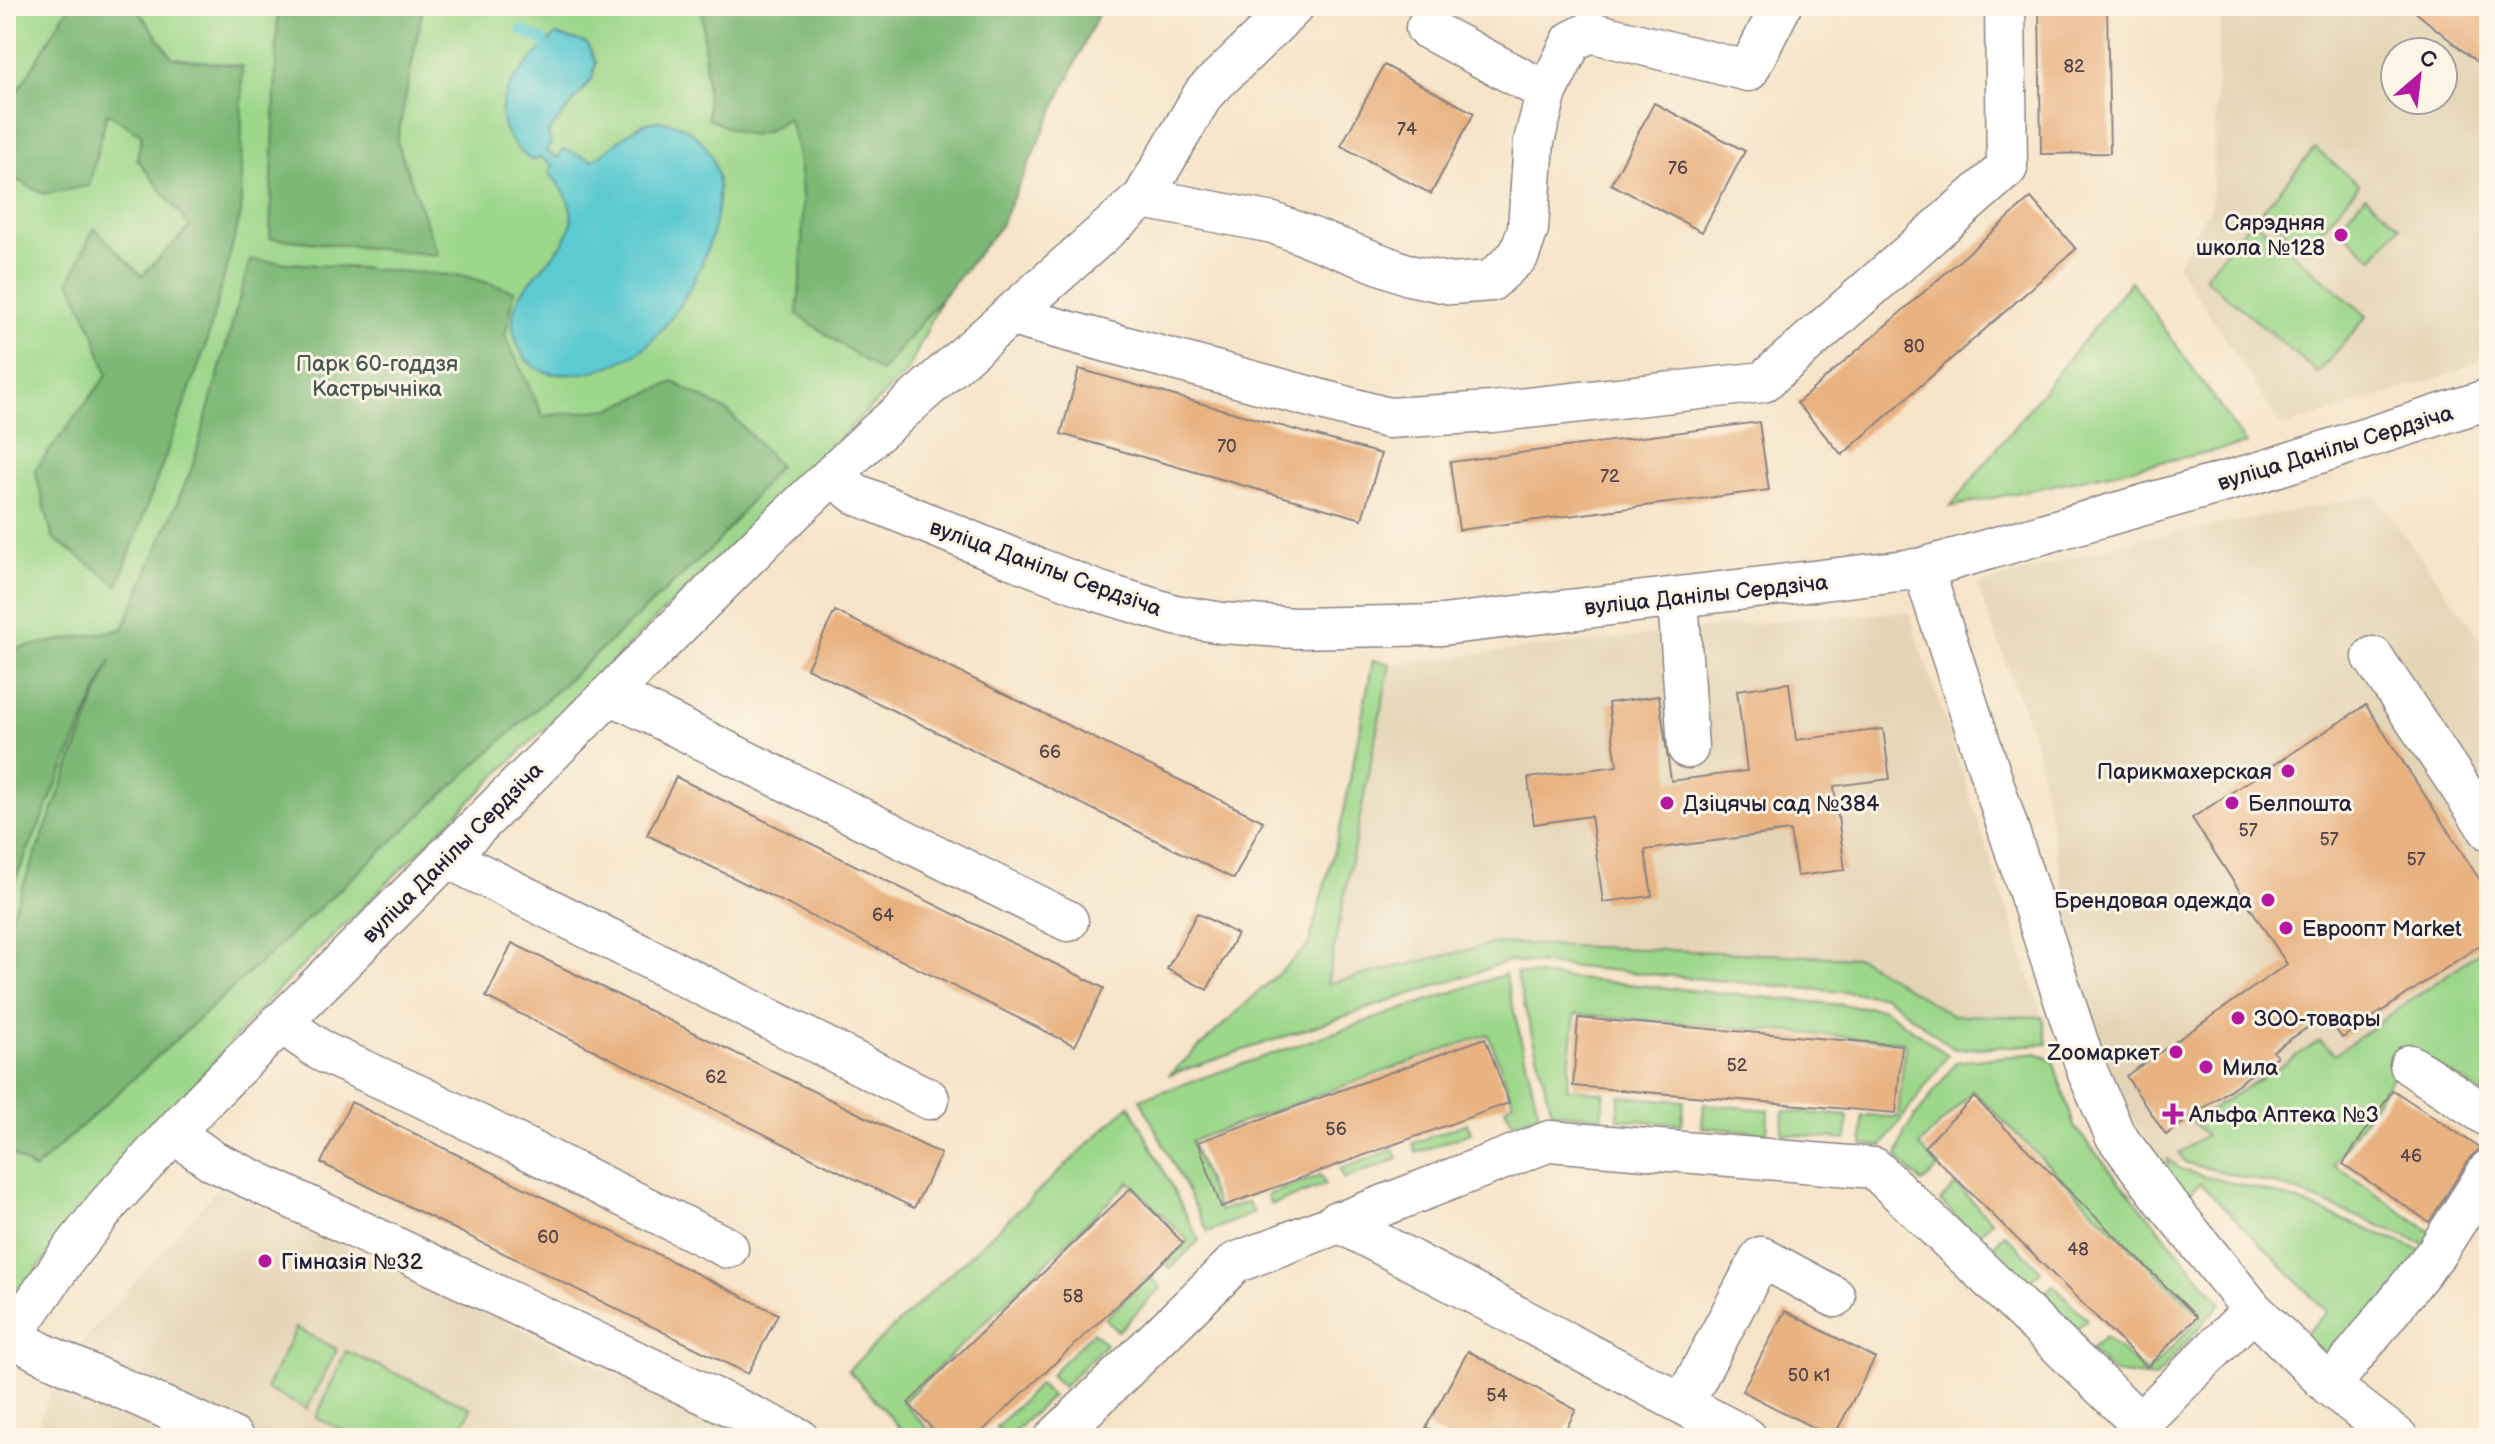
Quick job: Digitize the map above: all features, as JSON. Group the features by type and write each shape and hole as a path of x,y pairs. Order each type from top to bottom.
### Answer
{"street":[{"path":"833,476 871,438 1143,198 1204,93 1294,6"},
{"path":"1143,198 1273,223 1409,275 1451,284 1491,281 1519,255 1528,229 1534,141 1547,92 1572,41 1590,32 1748,71 1781,6"},
{"path":"1012,316 1388,418 1492,412 1763,382 2007,168 2005,6"},
{"path":"1426,28 1547,92"},
{"name":"вуліца Данілы Сердзіча","path":"8,1340 109,1203 280,1022 833,476 856,494 1100,592 1175,615 1222,623 1295,628 1442,625 1923,568 2263,471 2489,399"},
{"path":"1923,568 2088,1073 2115,1135 2253,1310 2380,1434"},
{"path":"1678,597 1688,748"},
{"path":"2373,657 2489,830"},
{"path":"611,694 1068,921"},
{"path":"446,857 929,1099"},
{"path":"280,1022 323,1052 420,1096 728,1248"},
{"path":"2410,1065 2489,1117"},
{"path":"175,1134 213,1161 798,1438"},
{"path":"1055,1438 1235,1263 1550,1141 1874,1168 2140,1423 2253,1310"},
{"path":"2330,1386 2483,1191"},
{"path":"1337,1221 1747,1438"},
{"path":"1683,1404 1761,1257 1835,1297"},
{"path":"8,1340 219,1435"}],"shaded area":[{"name":"Сярэдняя школа №128","path":"2221,6 2489,6 2489,356 2453,373 2282,427 2177,265 2211,204"},
{"path":"2375,496 2489,649 2489,957 2167,1172 2093,1059 2088,1016 2034,738 1977,585 2137,540"},
{"name":"Дзіцячы сад №384","path":"1909,612 2043,1017 1951,1015 1860,958 1496,943 1327,985 1390,664 1800,618"},
{"name":"Гімназія №32","path":"219,1187 750,1438 32,1438 63,1363"}],"green space":[{"name":"Парк 60-годдзя Кастрычніка","path":"6,6 1076,6 908,371 271,997 94,1198 6,1308"},
{"path":"69,6 135,6 173,58 242,66 241,213 205,348 118,585 53,538 35,470 107,375 94,333 70,281 94,228 142,276 190,227 137,159 142,135 107,113 89,186 43,194 6,174 6,111"},
{"path":"278,6 423,6 397,142 438,255 270,238"},
{"path":"702,6 1102,6 999,228 881,372 797,314 802,214 799,161 794,138 787,118 766,132 757,134 740,132 708,119"},
{"path":"2315,148 2359,185 2305,249 2261,212"},
{"path":"2365,196 2400,226 2373,258 2338,228"},
{"path":"2253,219 2367,316 2318,373 2204,277"},
{"path":"250,260 464,276 515,291 505,335 543,416 610,409 674,382 729,412 779,466 715,545 34,1170 6,1150 6,930 111,660 6,901 6,650 123,629 192,468"},
{"path":"2131,281 2246,444 1950,507"},
{"path":"1373,660 1390,664 1327,984 1496,943 1860,958 1951,1015 2043,1017 2047,1044 1954,1049 1885,996 1510,961 1169,1075 1308,946 1342,821"},
{"path":"2489,945 2489,1098 2411,1049 2334,1164 2435,1235 2429,1246 2285,1187 2186,1163 2179,1153 2206,1135 2192,1122 2320,1041 2335,1054"},
{"path":"1516,973 1884,1009 1948,1055 1882,1146 1863,1145 1862,1116 1898,1117 1905,1042 1575,1014 1567,1088 1605,1093 1601,1117 1552,1112"},
{"path":"1505,974 1539,1114 1513,1123 1505,1108 1513,1102 1488,1034 1191,1141 1219,1211 1248,1202 1254,1213 1208,1232 1140,1099"},
{"path":"2037,1053 2053,1061 2075,1128 2221,1303 2155,1378 2114,1373 2090,1350 2105,1337 2147,1373 2201,1317 1973,1091 1919,1146 1940,1167 1922,1183 1897,1157 1905,1131 1956,1062"},
{"path":"1619,1096 1684,1101 1682,1124 1618,1119"},
{"path":"1704,1104 1768,1110 1767,1133 1702,1127"},
{"path":"1130,1105 1199,1240 1170,1269 1166,1263 1188,1241 1129,1182 903,1402 936,1438 909,1438 848,1370"},
{"path":"1783,1111 1848,1116 1846,1139 1782,1134"},
{"path":"1467,1123 1471,1133 1416,1153 1413,1143"},
{"path":"1394,1149 1398,1159 1344,1179 1340,1169"},
{"path":"2167,1159 2182,1170 2283,1196 2425,1252 2334,1360 2296,1343 2327,1312 2201,1183 2180,1201 2168,1185"},
{"path":"1321,1175 1325,1185 1271,1205 1267,1195"},
{"path":"1956,1185 1992,1221 1976,1237 1940,1201"},
{"path":"2005,1234 2041,1270 2025,1286 1989,1250"},
{"path":"1149,1275 1161,1288 1118,1331 1105,1319"},
{"path":"2053,1285 2087,1319 2072,1334 2038,1300"},
{"path":"296,1328 337,1349 307,1409 266,1389"},
{"path":"1093,1332 1106,1344 1063,1387 1050,1375"},
{"path":"346,1351 471,1408 457,1438 360,1438 316,1418"},
{"path":"1039,1384 1052,1396 1007,1438 996,1427"}],"water":[{"path":"556,35 587,43 596,62 592,79 548,133 551,143 546,151 558,158 563,149 593,160 635,128 648,123 666,122 688,130 709,151 718,179 717,212 708,246 694,280 676,311 655,337 635,354 604,368 566,374 546,372 526,360 516,340 513,316 521,295 564,241 571,221 568,199 549,173 553,166 540,157 532,161 514,143 504,127 502,111 505,95 514,80"}],"building":[{"path":"2039,6 2107,6 2110,153 2041,154"},
{"path":"2408,6 2489,6 2489,72 2459,48 2459,36 2445,36"},
{"path":"1384,65 1474,113 1431,194 1341,146"},
{"path":"1654,103 1745,151 1702,232 1611,184"},
{"path":"2031,198 2076,249 1842,455 1797,403"},
{"path":"1079,369 1381,454 1362,519 1061,434"},
{"path":"1759,422 1769,490 1459,530 1450,462"},
{"path":"835,611 1263,821 1234,879 807,668"},
{"path":"1789,683 1796,740 1883,729 1890,779 1834,786 1845,870 1797,876 1790,831 1645,850 1652,896 1603,902 1591,816 1534,824 1528,778 1617,766 1608,703 1659,696 1671,781 1747,771 1737,690"},
{"path":"2366,705 2489,894 2489,939 2342,1038 2326,1015 2273,1051 2277,1056 2166,1135 2126,1076 2287,964 2192,818"},
{"path":"676,777 1104,988 1075,1046 647,835"},
{"path":"1197,913 1237,934 1207,990 1167,969"},
{"path":"512,943 941,1154 914,1208 486,997"},
{"path":"1578,1018 1902,1045 1896,1113 1573,1086"},
{"path":"1485,1038 1509,1103 1221,1207 1198,1142"},
{"path":"2393,1090 2480,1148 2470,1158 2429,1222 2343,1164"},
{"path":"1974,1097 2197,1317 2147,1367 1924,1147"},
{"path":"351,1102 778,1314 748,1374 321,1163"},
{"path":"1131,1188 1183,1243 975,1438 941,1438 908,1403"},
{"path":"1785,1311 1875,1358 1833,1438 1742,1391"},
{"path":"1468,1351 1576,1410 1561,1438 1447,1438 1426,1427"}],"waterway":[{"path":"521,30 543,40 545,46"}],"place":[{"name":"Сярэдняя школа №128","path":"2341,235"},
{"name":"Парикмахерская","path":"2288,771"},
{"name":"Дзіцячы сад №384","path":"1667,803"},
{"name":"Белпошта","path":"2232,803"},
{"name":"Брендовая одежда","path":"2268,900"},
{"name":"Евроопт Market","path":"2286,928"},
{"name":"ЗОО-товары","path":"2238,1018"},
{"name":"Zooмаркет","path":"2176,1052"},
{"name":"Мила","path":"2206,1067"},
{"name":"Альфа Аптека №3","path":"2173,1114"},
{"name":"Гімназія №32","path":"265,1261"}]}
